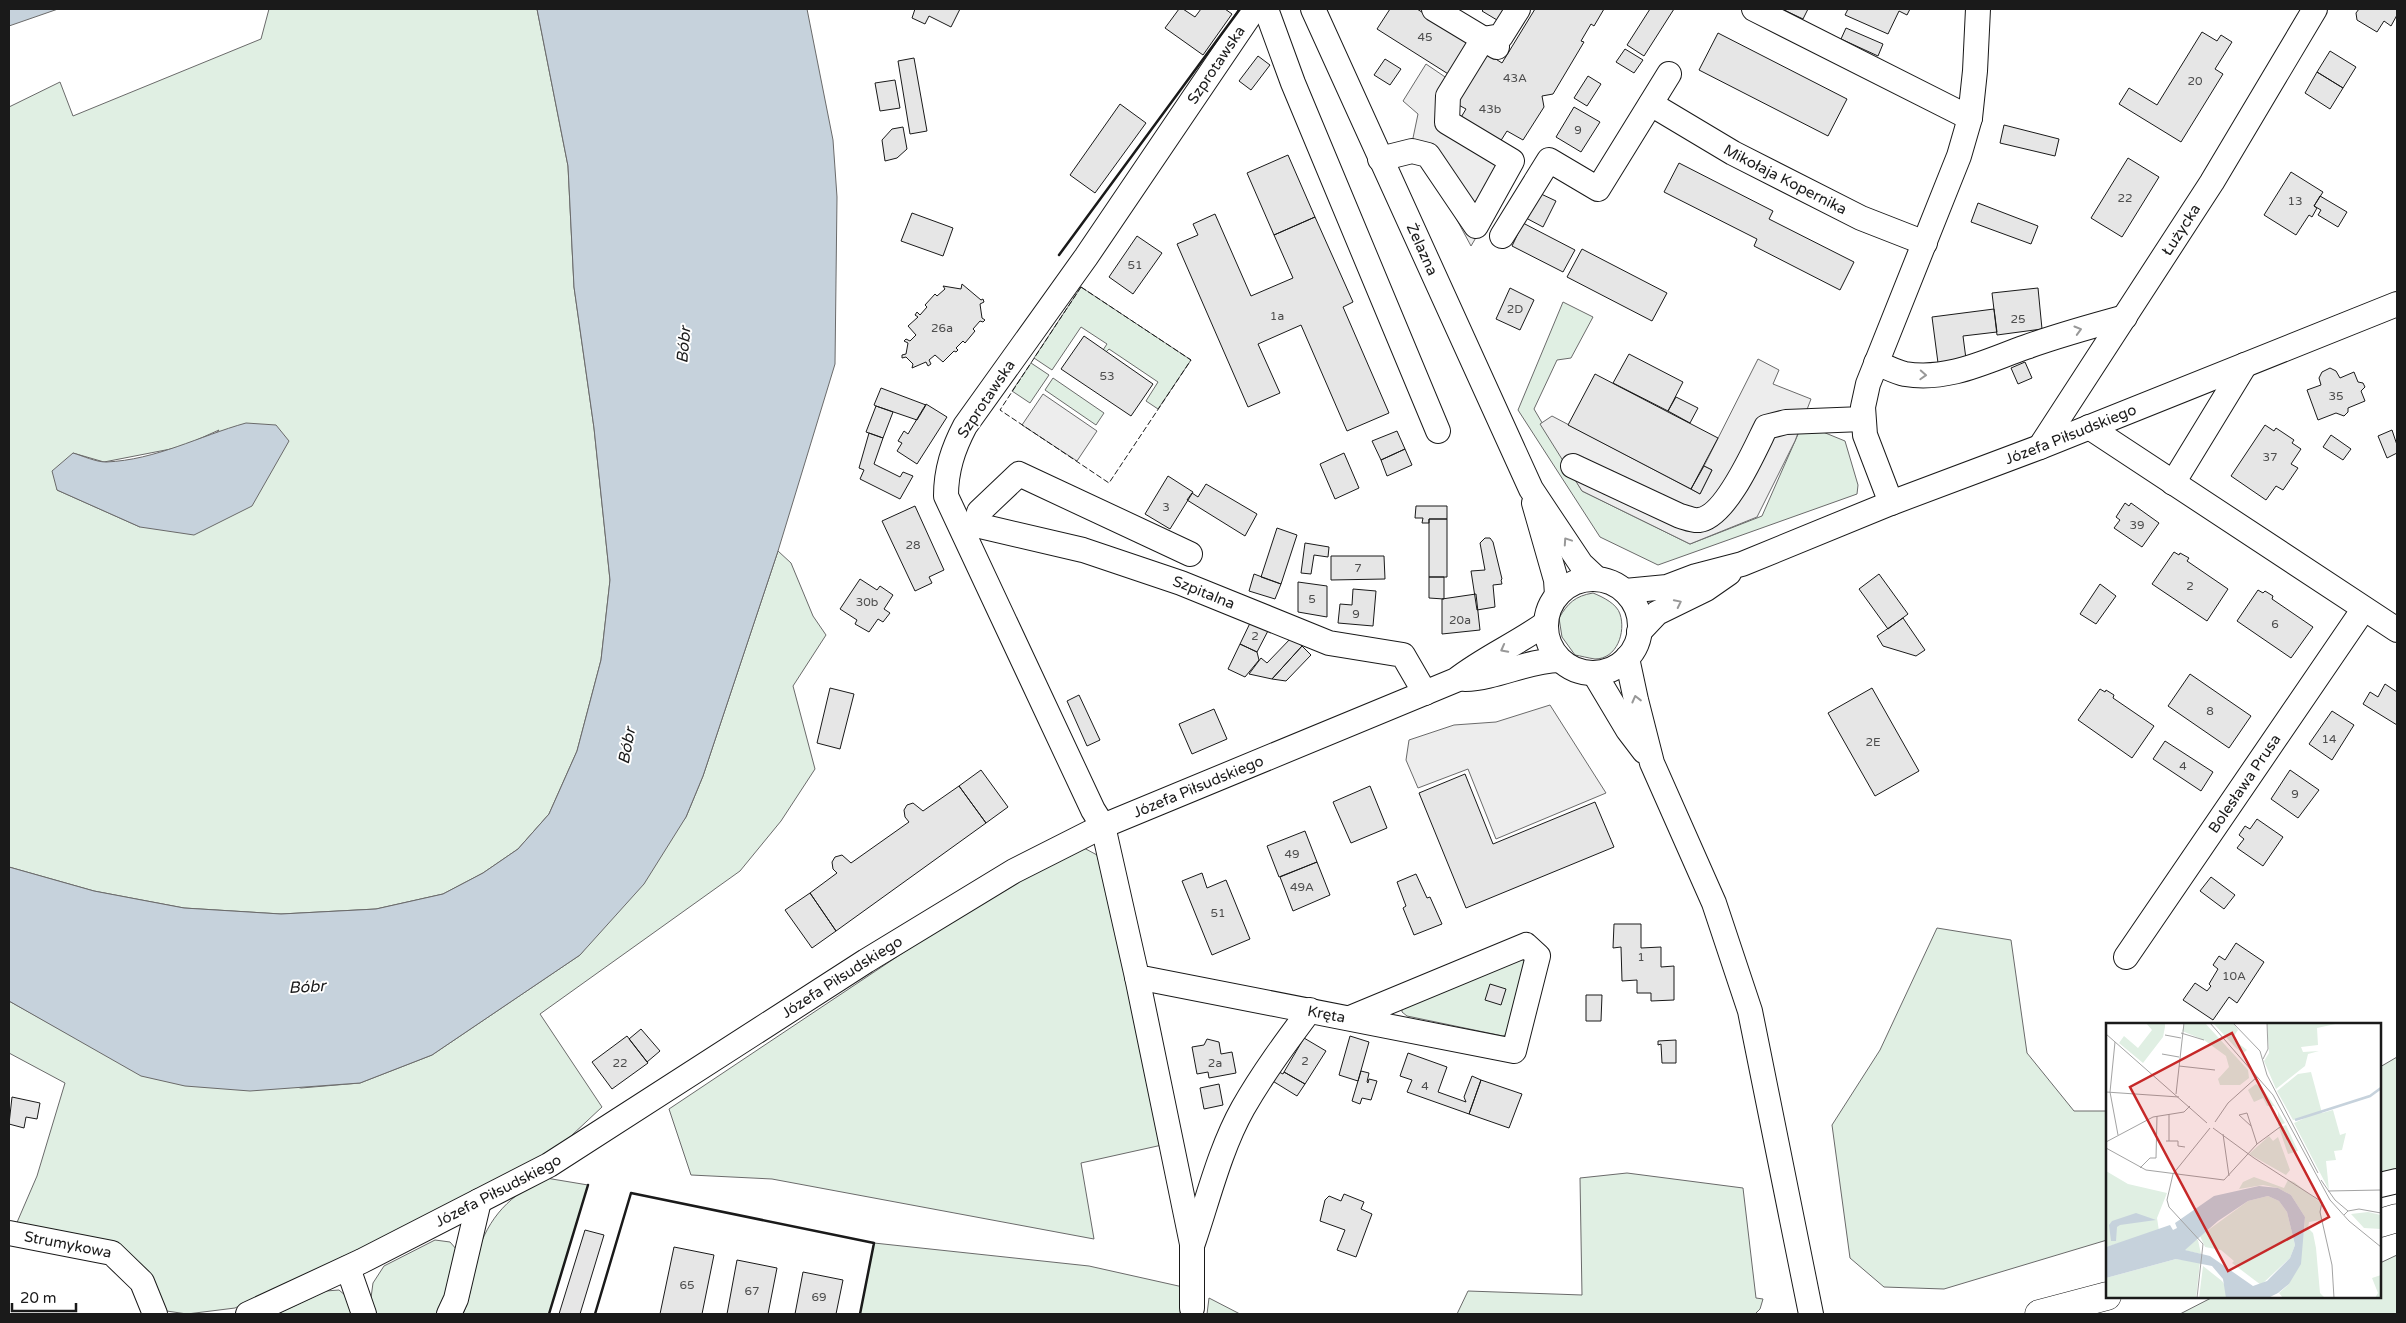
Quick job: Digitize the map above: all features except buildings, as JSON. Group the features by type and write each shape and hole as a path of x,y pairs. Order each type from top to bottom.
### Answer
{"main road":[{"path":"2381,1223 2397,1218"},
{"path":"2039,1314 2106,1296"}],"street":[{"name":"Szprotawska","path":"1102,826 1092,810 970,527 946,496 946,476 954,447 965,426 1086,257 1254,9"},
{"path":"1266,9 1293,83 1438,431"},
{"name":"Żelazna","path":"1314,9 1380,159 1531,489"},
{"path":"1434,9 1491,44"},
{"path":"1380,159 1412,151 1428,155 1476,226 1512,161 1447,122 1448,96 1491,44 1501,36 1518,9"},
{"path":"1754,9 1970,118"},
{"path":"1891,503 1865,435 1863,407 1868,384 1959,156 1970,118 1975,71 1978,9"},
{"name":"Łużycka","path":"2040,447 2212,182 2315,9"},
{"path":"1502,236 1549,160 1598,189 1669,74"},
{"name":"Mikołaja Kopernika","path":"1651,104 1733,153 1861,218 1925,243"},
{"name":"Józefa Piłsudskiego","path":"1742,564 1891,503 2040,447 2397,304"},
{"path":"1876,363 1904,373 1930,375 1959,372 2066,334 2125,317"},
{"path":"2173,483 2245,364"},
{"path":"1573,466 1680,516 1699,520 1715,514 1732,490 1766,427 1786,422 1863,420"},
{"path":"2089,427 2363,610 2397,630"},
{"path":"970,527 979,512 1019,474 1190,554"},
{"path":"1531,489 1581,564 1597,579"},
{"path":"1531,489 1556,580 1557,595"},
{"name":"Szpitalna","path":"970,527 1084,550 1181,583 1329,643 1403,655 1425,693"},
{"path":"1625,592 1667,586 1742,564"},
{"path":"1639,632 1658,613 1706,589 1742,564"},
{"path":"1456,680 1479,678 1544,660 1559,660 1581,672 1594,673 1612,669 1627,658 1635,646 1639,632 1639,617 1634,603 1625,592 1612,583 1597,579 1583,580 1569,586 1557,595 1549,608 1546,624 1549,643 1559,660"},
{"name":"Bolesława Prusa","path":"2126,957 2363,610"},
{"path":"1456,680 1476,664 1546,624"},
{"path":"1627,658 1652,763 1714,903 1750,1011 1811,1314"},
{"path":"1594,673 1628,730 1652,763"},
{"name":"Józefa Piłsudskiego","path":"248,1314 348,1268 549,1165 866,960 1005,876 1102,826 1456,680"},
{"path":"1102,826 1137,978 1192,1244 1192,1308"},
{"name":"Kręta","path":"1137,978 1514,1051 1538,956 1526,945 1350,1018"},
{"path":"1192,1244 1219,1163 1242,1109 1275,1057 1310,1010"},
{"path":"2381,1185 2397,1180"},
{"path":"449,1314 456,1299 479,1201"},
{"name":"Strumykowa","path":"9,1233 112,1253 142,1282 155,1314"},
{"path":"348,1268 364,1314"}],"green space":[{"path":"269,9 537,9 568,166 574,287 594,428 610,580 601,660 577,751 549,814 518,849 483,873 443,894 376,909 281,914 184,908 94,891 9,867 9,107 60,82 73,116 261,39","holes":["219,430 140,527 57,490 73,453 104,462 181,447"]},
{"path":"1081,287 1191,360 1158,409 1146,401 1158,382 1109,349 1106,352 1103,350 1107,344 1081,327 1052,370 1034,358"},
{"path":"1563,302 1593,317 1571,358 1557,360 1534,409 1582,491 1690,544 1762,516 1799,432 1823,432 1845,441 1858,485 1857,494 1658,565 1600,537 1518,410"},
{"path":"1031,363 1049,375 1030,403 1012,391"},
{"path":"1053,378 1104,413 1096,425 1045,390"},
{"path":"778,551 791,563 813,616 826,635 793,686 815,769 781,821 740,871 540,1014 602,1107 556,1150 442,1210 235,1308 187,1314 160,1310 146,1280 15,1227 37,1176 65,1083 9,1053 9,1001 74,1037 301,1088 360,1083 432,1055 580,955 686,817 703,776"},
{"path":"1593,593 1613,604 1618,610 1622,621 1621,636 1614,650 1603,658 1595,659 1575,655 1562,637 1559,618 1573,601 1581,596"},
{"path":"1084,848 1097,855 1111,906 1162,1145 1081,1163 1094,1239 772,1179 691,1175 669,1109 934,932 1033,873"},
{"path":"1937,928 2011,940 2027,1053 2074,1111 2106,1111 2106,1240 1944,1289 1884,1287 1850,1258 1832,1125 1880,1050"},
{"path":"1520,958 1528,964 1509,1033 1503,1036 1407,1016 1402,1012 1402,1005"},
{"path":"2397,1057 2397,1171 2381,1176 2381,1066"},
{"path":"1627,1173 1743,1188 1756,1298 1763,1299 1760,1309 1755,1314 1457,1314 1468,1291 1582,1295 1580,1178"},
{"path":"546,1178 588,1185 549,1314 463,1314 469,1298 477,1255 494,1218 502,1208 522,1191"},
{"path":"435,1240 450,1242 457,1250 444,1298 436,1314 376,1314 370,1305 373,1283 384,1266"},
{"path":"874,1243 1089,1266 1183,1287 1180,1314 860,1314"},
{"path":"2397,1255 2397,1314 2180,1314 2211,1298 2381,1298 2381,1263"},
{"path":"339,1290 346,1296 353,1314 277,1314 326,1291"},
{"path":"1209,1298 1240,1314 1207,1314"}],"shaded area":[{"path":"1426,64 1451,81 1457,123 1522,160 1471,246 1413,138 1418,114 1403,101"},
{"path":"1758,359 1779,370 1773,384 1811,399 1795,441 1757,517 1690,544 1582,491 1540,424 1552,416 1700,494 1712,470 1704,466"},
{"path":"1043,394 1097,431 1077,461 1022,425"},
{"path":"1550,705 1606,793 1496,839 1468,769 1418,788 1406,760 1409,740 1454,725 1496,722"}],"water":[{"path":"9,9 58,9 9,26"},
{"name":"Bóbr","path":"537,9 807,9 833,140 837,197 835,364 778,551 703,776 686,817 644,884 580,955 432,1055 360,1083 250,1091 185,1086 141,1076 9,1001 9,867 94,891 184,908 281,914 376,909 443,894 483,873 518,849 549,814 577,751 601,660 610,580 594,428 574,287 568,166"},
{"path":"246,423 276,425 289,441 252,506 194,535 140,527 57,490 52,471 73,453 102,462 142,457"}],"fence":[{"path":"1081,287 1191,360 1109,483 1000,410 1081,287"}],"wall":[{"path":"1059,255 1240,9"},
{"path":"549,1314 588,1185"},
{"path":"595,1314 631,1193 874,1243 860,1314"}]}
